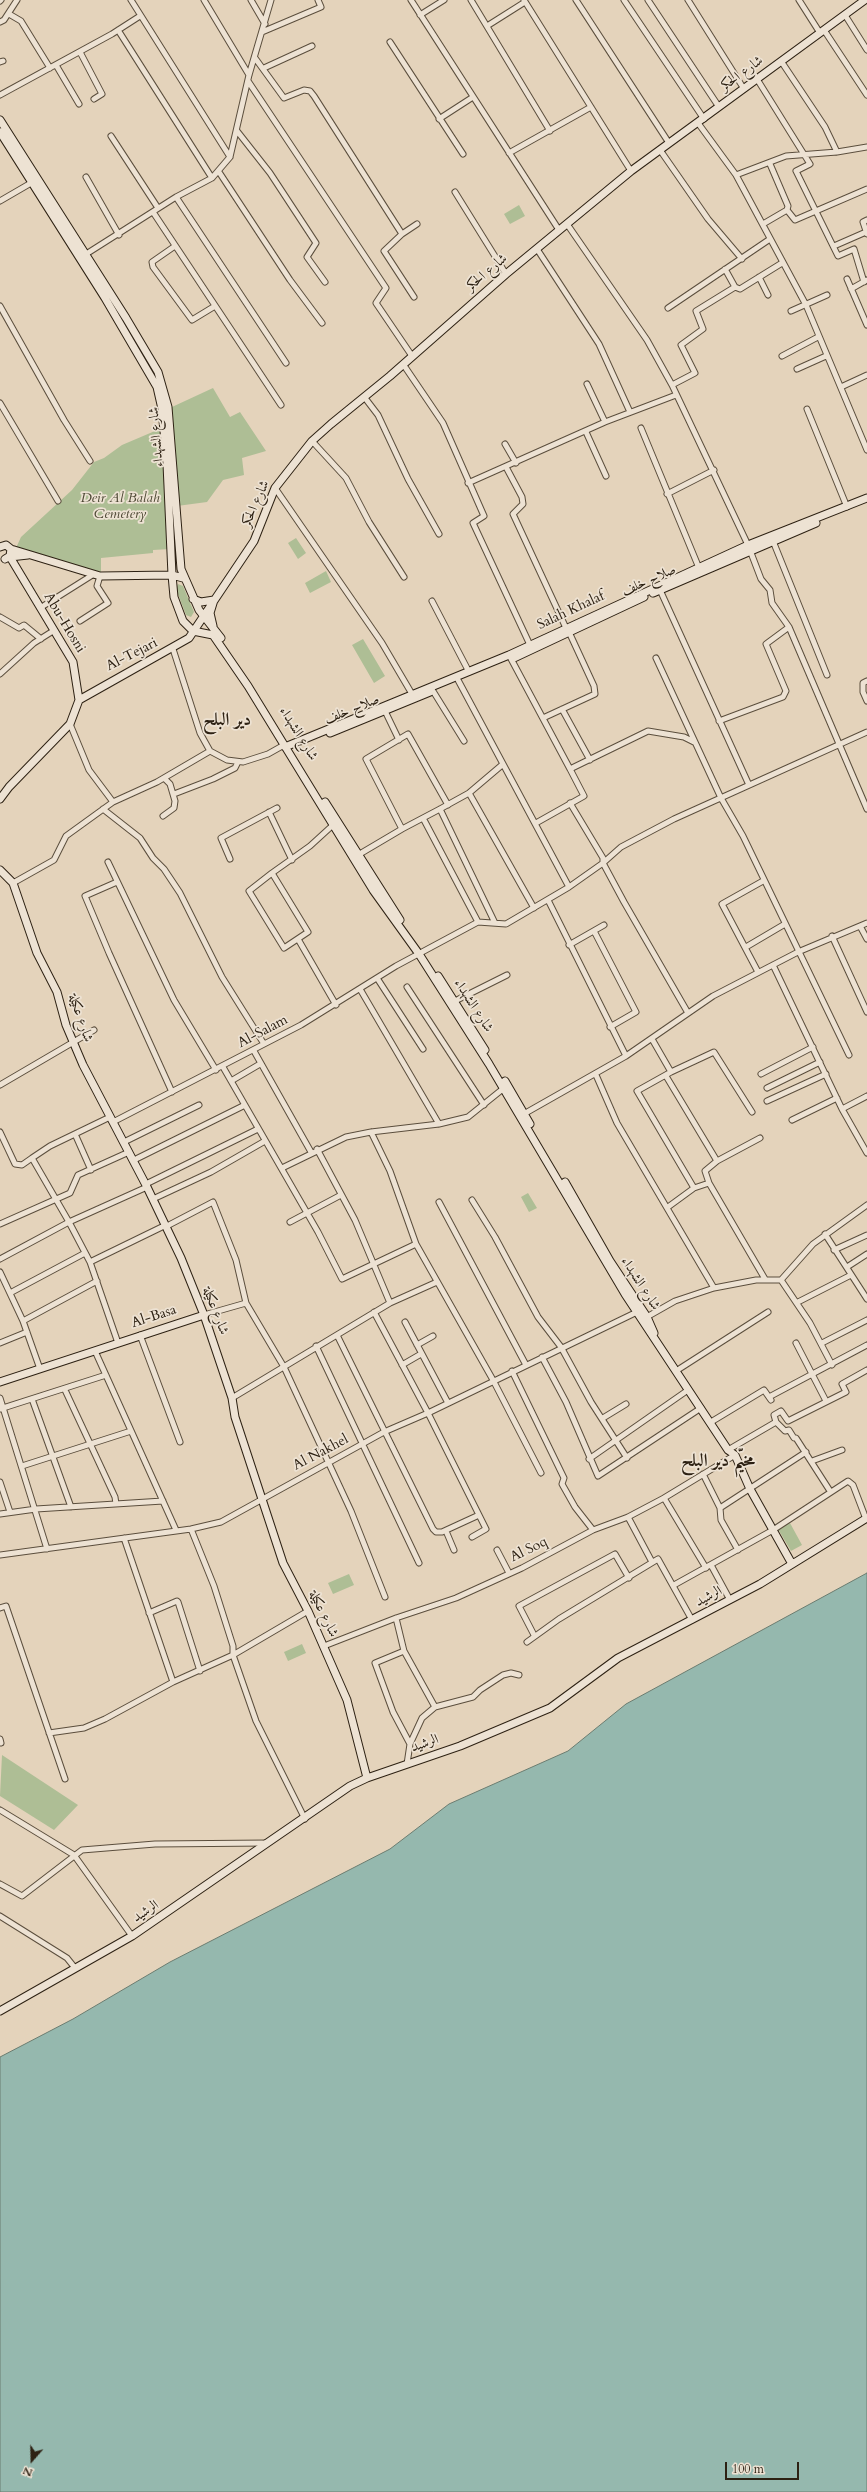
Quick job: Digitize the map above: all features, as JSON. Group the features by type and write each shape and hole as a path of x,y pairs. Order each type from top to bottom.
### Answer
{"main road":[{"name":"شارع الحكر","path":"193,630 254,541 275,488 312,441 365,398 506,274 631,171 866,0"},
{"name":"شارع الشهداء","path":"0,120 153,360 163,384 168,407 178,553 183,578 193,599 203,616 241,666 333,825 373,890 455,1002 522,1115 597,1249 637,1312 644,1318"},
{"name":"شارع الشهداء","path":"0,132 79,258 157,387 162,409 166,456 174,597 183,621 193,630 213,635 244,679 358,855 504,1088 577,1200 653,1335 728,1450 734,1455 750,1489 792,1564"},
{"name":"Salah Khalaf","path":"288,748 412,694 510,657 530,645 568,630 699,568 867,498"},
{"name":"صلاح خلف","path":"288,748 385,711 458,680 660,590 749,548 772,541 867,502"},
{"name":"Abu-Hosni","path":"0,539 5,552 14,564 73,662 79,700"},
{"path":"5,552 28,555 97,574 172,575 183,578"},
{"path":"193,599 201,602 214,600 210,613 214,630"},
{"name":"Al-Tejari","path":"79,700 107,682 173,649 186,641 193,630"},
{"path":"0,799 9,787 70,724 79,700"},
{"name":"شارع عكيلة","path":"0,870 13,883 37,953 57,992 73,1041 147,1185 204,1315 232,1398 235,1417 283,1563 308,1611 347,1700 367,1778"},
{"name":"Al-Basa","path":"0,1382 204,1315"},
{"name":"الرشيد","path":"0,2010 132,1936 267,1843 305,1819 350,1786 367,1778 460,1746 550,1708 618,1658 730,1600 866,1518"}],"street":[{"path":"0,22 9,14 17,0"},
{"path":"131,0 230,157"},
{"path":"204,0 249,75"},
{"path":"251,0 265,24"},
{"path":"79,258 119,235 176,197 212,178 230,157 249,75 271,0"},
{"path":"262,32 321,7 318,0"},
{"path":"411,0 559,230"},
{"path":"420,14 444,0"},
{"path":"471,0 550,131"},
{"path":"576,0 669,143"},
{"path":"624,0 736,175 763,224 782,263 806,305 818,338 841,387 867,450"},
{"path":"648,0 719,107"},
{"path":"688,0 744,89"},
{"path":"799,0 867,95"},
{"path":"487,26 524,1 631,171"},
{"path":"9,14 21,21 50,68"},
{"path":"845,15 867,50"},
{"path":"0,95 80,52 140,16"},
{"path":"118,30 212,178"},
{"path":"390,42 463,154"},
{"path":"264,68 312,46"},
{"path":"80,52 102,94 94,99"},
{"path":"255,58 264,68 284,98 304,90 310,91 402,234"},
{"path":"781,61 825,127 837,152"},
{"path":"56,65 79,104"},
{"path":"757,79 810,164 796,171 834,246 836,257 854,249 865,281 851,289"},
{"path":"248,81 386,288 376,303 412,356"},
{"path":"439,119 473,97"},
{"path":"509,153 591,107"},
{"path":"237,131 270,173 316,243 308,257 324,282"},
{"path":"111,136 158,208"},
{"path":"736,175 770,164 786,156 837,152 867,147"},
{"path":"660,150 708,219 742,259"},
{"path":"770,164 788,206 787,210 795,220 817,212 867,189"},
{"path":"218,172 290,280 322,323"},
{"path":"86,177 119,235"},
{"path":"0,201 31,183"},
{"path":"455,192 506,274"},
{"path":"176,197 286,363"},
{"path":"763,224 787,210"},
{"path":"153,212 282,405"},
{"path":"834,246 867,233 863,222 867,220"},
{"path":"414,297 384,251 402,234 417,224"},
{"path":"567,224 647,340 672,385 714,470 749,548 761,579 770,590 772,603 789,627 838,746 867,809"},
{"path":"668,308 770,240"},
{"path":"175,246 152,262 153,267 192,320 215,306"},
{"path":"537,249 599,344 630,412"},
{"path":"725,269 735,287 740,289 782,263"},
{"path":"759,277 768,295"},
{"path":"847,279 867,325"},
{"path":"672,385 694,373 681,345 703,329 696,311 735,287"},
{"path":"791,311 827,295"},
{"path":"0,306 64,420 90,461"},
{"path":"782,356 818,338"},
{"path":"798,369 826,356"},
{"path":"402,364 443,423 468,483 484,516 473,523 530,645"},
{"path":"841,387 866,377"},
{"path":"586,384 605,422"},
{"path":"468,483 586,432 605,422 676,395"},
{"path":"365,398 378,415 408,479 439,534"},
{"path":"0,402 58,501"},
{"path":"808,409 847,506"},
{"path":"641,428 667,494 699,568"},
{"path":"586,432 606,476"},
{"path":"312,441 346,478 369,522 404,577"},
{"path":"505,444 516,463"},
{"path":"506,467 522,497 523,504 513,514 594,686 595,694 562,708 544,718"},
{"path":"667,494 714,470"},
{"path":"275,488 382,643 412,694"},
{"path":"772,541 827,675"},
{"path":"40,608 97,574"},
{"path":"80,621 108,603 97,586 97,574"},
{"path":"660,590 749,784"},
{"path":"432,601 469,672"},
{"path":"0,617 18,628 24,625 41,638"},
{"path":"719,721 783,697 786,691 766,644 789,627"},
{"path":"0,674 41,638 53,631"},
{"path":"173,649 200,733 210,751 227,760 238,762 288,748"},
{"path":"510,657 544,718 584,796 536,823"},
{"path":"656,658 721,798 744,836 763,881 849,1055"},
{"path":"458,680 502,765 536,823 569,887"},
{"path":"867,681 863,683 863,692 867,701"},
{"path":"433,690 464,741"},
{"path":"562,708 590,760"},
{"path":"385,711 399,740"},
{"path":"70,724 89,770 113,802"},
{"path":"570,769 648,731 684,737 694,742"},
{"path":"422,818 478,922 506,924 569,887 603,863 621,847 749,784 867,732"},
{"path":"402,829 366,758 408,734 448,805"},
{"path":"13,883 54,860 66,836 113,802 164,778 210,751"},
{"path":"174,794 214,779 234,768 238,762"},
{"path":"358,855 402,829 469,793 502,765"},
{"path":"163,816 174,808 174,794 170,784 164,778"},
{"path":"469,793 534,908"},
{"path":"570,803 603,858 603,863 688,1012"},
{"path":"230,859 220,838 277,808"},
{"path":"104,809 140,838 153,858 164,869 180,893 222,977 264,1044"},
{"path":"440,809 495,923"},
{"path":"269,812 292,860"},
{"path":"272,873 308,932 284,948 249,891 272,873 292,860 333,825"},
{"path":"108,862 174,1000 216,1070"},
{"path":"758,972 722,904 763,881"},
{"path":"117,882 85,896 108,953 172,1092"},
{"path":"548,900 569,945 626,1056"},
{"name":"Al-Salam","path":"0,1132 15,1164 22,1165 75,1134 172,1092 254,1051 264,1044 336,1005 377,978 420,953 478,922"},
{"path":"522,1115 596,1075 652,1039 688,1012 758,972 832,936 867,923"},
{"path":"746,947 785,924"},
{"path":"569,945 604,925"},
{"path":"860,926 867,939"},
{"path":"594,931 636,1012 610,1027"},
{"path":"832,936 867,1012"},
{"path":"298,939 336,1005"},
{"path":"773,965 842,1109 867,1153"},
{"path":"455,1002 507,974"},
{"path":"377,978 423,1049"},
{"path":"407,987 484,1105"},
{"path":"360,989 439,1124"},
{"path":"0,1085 94,1030"},
{"path":"652,1039 669,1074 717,1161"},
{"path":"761,1074 813,1047"},
{"path":"254,1051 260,1064 341,1195 374,1263 390,1303"},
{"path":"694,1188 637,1091 714,1052 752,1112"},
{"path":"767,1088 820,1062"},
{"path":"231,1081 260,1064"},
{"path":"223,1067 258,1130 282,1168 342,1279 416,1244"},
{"path":"767,1102 826,1074"},
{"path":"596,1075 617,1123 668,1206 714,1288"},
{"path":"282,1168 314,1151 346,1137 371,1132 439,1124 468,1117 504,1088"},
{"path":"842,1109 867,1096"},
{"path":"792,1120 837,1098"},
{"path":"124,1142 199,1105"},
{"path":"134,1160 245,1105"},
{"path":"0,1259 69,1222 258,1130"},
{"path":"371,1132 390,1171 416,1244 493,1380 541,1473"},
{"path":"75,1134 91,1170"},
{"path":"760,1138 717,1161 705,1171 708,1183 765,1279"},
{"path":"153,1199 211,1172 265,1141"},
{"path":"0,1224 72,1191 78,1175 129,1152"},
{"path":"32,1158 90,1262 118,1343"},
{"path":"668,1206 694,1188 708,1183"},
{"path":"290,1222 341,1195"},
{"path":"472,1200 538,1317 561,1348 591,1402 603,1418 627,1458"},
{"path":"90,1262 213,1202 236,1260 246,1303 284,1367 351,1511 385,1596"},
{"path":"440,1202 526,1365"},
{"path":"781,1280 825,1234 866,1207"},
{"path":"825,1234 867,1299"},
{"path":"834,1250 867,1235"},
{"path":"10,1293 85,1253"},
{"path":"847,1267 867,1254"},
{"path":"0,1272 23,1321 40,1369"},
{"path":"798,1302 851,1275"},
{"path":"644,1318 675,1301 714,1288 765,1279 781,1280 798,1302 822,1343 832,1365"},
{"path":"23,1321 97,1281"},
{"path":"232,1398 374,1312 390,1303 437,1282"},
{"name":"Al-Basa","path":"204,1315 246,1303"},
{"path":"374,1312 428,1413 486,1529 472,1537"},
{"name":"Al Nakhel","path":"0,1555 191,1529 221,1522 261,1498 384,1432 428,1413 493,1380 637,1312"},
{"path":"676,1371 768,1312"},
{"path":"822,1343 867,1320"},
{"path":"405,1322 448,1403"},
{"path":"0,1343 27,1332"},
{"path":"140,1335 180,1442"},
{"path":"337,1335 433,1529 436,1532 446,1530 479,1515"},
{"path":"417,1345 433,1336"},
{"path":"796,1343 814,1375 826,1401"},
{"path":"711,1422 764,1390 770,1399 867,1345"},
{"path":"316,1346 419,1563"},
{"path":"95,1351 176,1530"},
{"path":"402,1365 421,1354"},
{"path":"542,1357 566,1402 589,1459 598,1476 701,1408"},
{"path":"830,1491 806,1452 789,1430 785,1431 776,1422 774,1415 781,1411 788,1421 846,1392 842,1384 867,1370"},
{"path":"512,1371 564,1478 562,1484 575,1507 594,1530"},
{"path":"2,1409 65,1390 106,1375"},
{"path":"65,1390 115,1497 116,1504"},
{"path":"589,1459 638,1427 688,1390"},
{"path":"0,1398 2,1409 36,1509 47,1549"},
{"path":"32,1399 71,1507"},
{"path":"603,1418 626,1404"},
{"path":"728,1450 776,1422"},
{"path":"22,1466 131,1431"},
{"path":"812,1461 842,1450"},
{"path":"720,1508 806,1452"},
{"name":"Al Soq","path":"324,1646 396,1618 456,1598 594,1530 628,1517 664,1498 734,1455"},
{"path":"703,1474 720,1508 721,1520 738,1550"},
{"path":"674,1586 773,1530 830,1491 848,1481 851,1482 866,1518"},
{"path":"0,1482 10,1512"},
{"path":"664,1498 730,1600"},
{"path":"0,1514 36,1509 163,1501"},
{"path":"628,1517 652,1562"},
{"path":"191,1529 214,1586 233,1646 233,1655 256,1720 305,1819"},
{"path":"446,1530 454,1550"},
{"path":"124,1538 173,1682"},
{"path":"497,1550 509,1573"},
{"path":"534,1635 519,1606 615,1554 629,1578"},
{"path":"527,1642 534,1635 658,1559 692,1620"},
{"path":"149,1613 177,1601 178,1602 200,1671"},
{"path":"0,1608 6,1606 65,1779"},
{"path":"49,1733 84,1728 131,1707 173,1682 233,1655 308,1611"},
{"path":"396,1618 404,1650 435,1707"},
{"path":"404,1650 376,1663 393,1712 410,1744"},
{"path":"407,1764 410,1744 422,1718 435,1707 472,1697 503,1675 511,1673 519,1675"},
{"path":"0,1810 74,1855 132,1936"},
{"path":"0,1884 22,1896 82,1850 156,1844 267,1843"},
{"path":"0,1916 67,1958 75,1968"}],"green space":[{"path":"519,205 525,216 510,224 504,214"},
{"name":"Deir Al Balah Cemetery","path":"213,388 230,417 240,412 266,451 242,458 244,475 223,480 207,502 177,506 172,407"},
{"name":"Deir Al Balah Cemetery","path":"162,428 170,549 153,550 153,553 101,558 101,572 16,548 21,537 72,490 94,462 104,458 122,445"},
{"path":"296,538 306,553 298,559 288,543"},
{"path":"326,571 331,582 310,593 305,583"},
{"path":"178,584 183,586 194,612 191,617 186,615 176,589"},
{"path":"363,639 385,676 374,683 352,645"},
{"path":"528,1193 537,1208 529,1212 521,1197"},
{"path":"790,1523 802,1545 791,1551 778,1529"},
{"path":"349,1574 354,1585 333,1594 328,1583"},
{"path":"302,1644 306,1653 288,1661 284,1652"},
{"path":"2,1755 78,1805 54,1830 0,1796"}],"water":[{"path":"867,1573 867,2492 0,2492 0,2057 73,2019 170,1962 390,1849 449,1804 568,1751 626,1704"}],"district":[{"name":"دير البلح","path":"227,721"},
{"name":"مخيّم دير البلح","path":"718,1462"}]}
